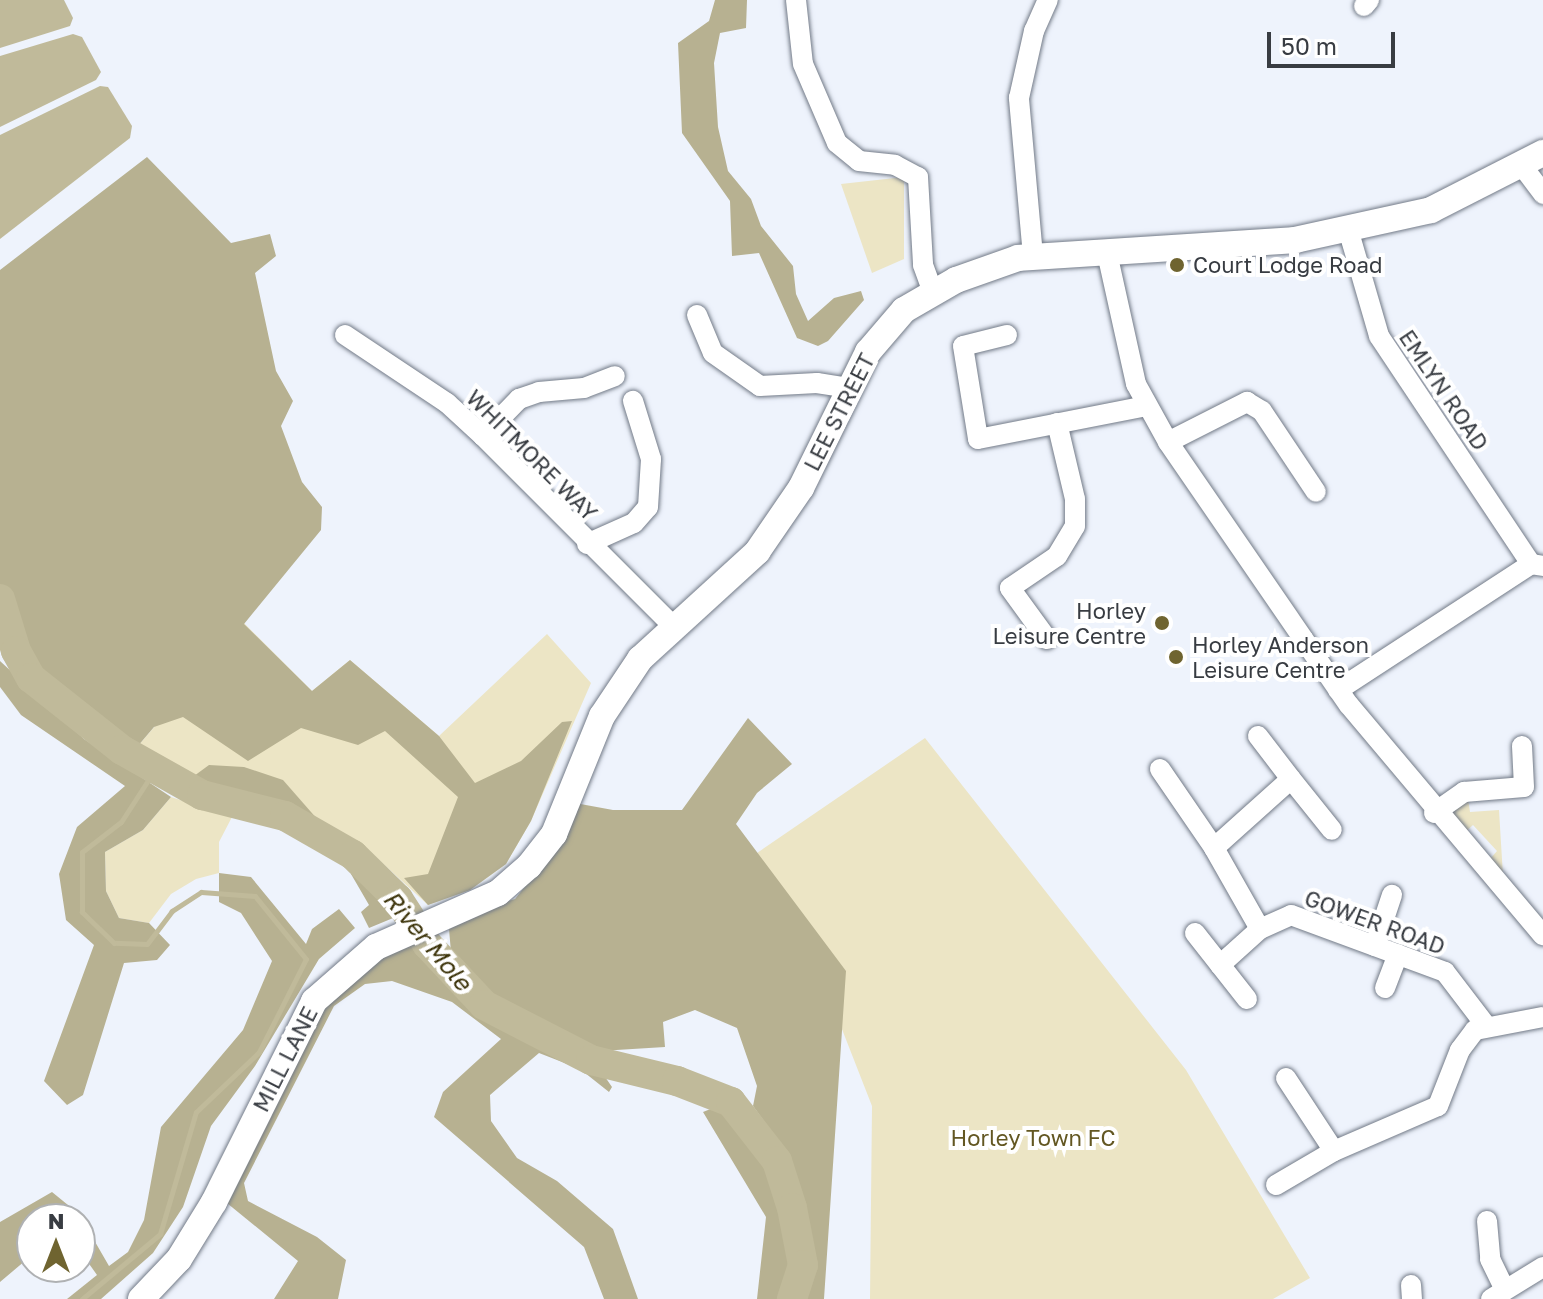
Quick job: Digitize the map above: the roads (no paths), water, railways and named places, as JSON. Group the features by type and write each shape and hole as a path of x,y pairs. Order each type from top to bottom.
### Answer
{"street":[{"path":"796,0 803,64 837,143 859,161 895,165 918,177 923,265 933,292"},
{"path":"1033,256 1018,132 1019,98 1034,31 1048,0"},
{"path":"1533,160 1543,194"},
{"name":"LEE STREET","path":"498,893 554,834 602,716 640,659 672,625 757,552 783,518 847,388 895,320 933,292 991,265 1033,256 1295,240 1348,229 1431,210 1533,160"},
{"name":"EMLYN ROAD","path":"1338,690 1537,565 1379,336 1348,229"},
{"path":"1107,253 1146,406 1168,442 1338,690 1434,813 1543,935"},
{"path":"697,315 713,353 760,386 817,383 847,388"},
{"name":"WHITMORE WAY","path":"345,335 447,403 672,625"},
{"path":"1007,335 963,346 978,439 1146,406"},
{"path":"483,436 519,399 539,392 584,388 615,376"},
{"path":"587,544 634,523 648,507 651,459 633,401"},
{"path":"1168,442 1247,402 1262,411 1316,492"},
{"path":"1047,639 1010,588 1057,556 1075,526 1075,499 1057,423"},
{"path":"1258,736 1332,830"},
{"path":"1434,813 1464,792 1524,787 1522,746"},
{"path":"1160,769 1214,848 1260,929 1220,965"},
{"path":"1214,848 1291,779"},
{"name":"MILL LANE","path":"141,1299 179,1259 214,1202 314,1001 365,955 394,938 443,920 498,893"},
{"path":"1375,946 1392,895"},
{"name":"GOWER ROAD","path":"1260,929 1291,915 1445,972 1487,1027"},
{"path":"1195,933 1247,999"},
{"path":"1385,988 1398,954"},
{"path":"1276,1185 1334,1151 1438,1106 1460,1050 1475,1030 1543,1017"},
{"path":"1286,1078 1334,1151"},
{"path":"1487,1221 1490,1259 1498,1295 1543,1267"}],"waterway":[{"name":"River Mole","path":"0,599 16,651 31,678 122,750 202,795 285,816 353,855 398,899 427,944 484,1005 591,1060 677,1081 731,1102 777,1161 792,1208 803,1265 792,1299"},
{"path":"82,1299 160,1234 196,1112 259,1052 306,959 255,896 201,892 172,911 147,944 114,943 82,912 82,852 121,822 156,768"}],"place":[{"name":"Court Lodge Road","path":"1177,265"},
{"name":"Horley Leisure Centre","path":"1162,623"},
{"name":"Horley Anderson Leisure Centre","path":"1176,657"}],"park label":[{"name":"Horley Town FC","path":"1033,1138"}]}
